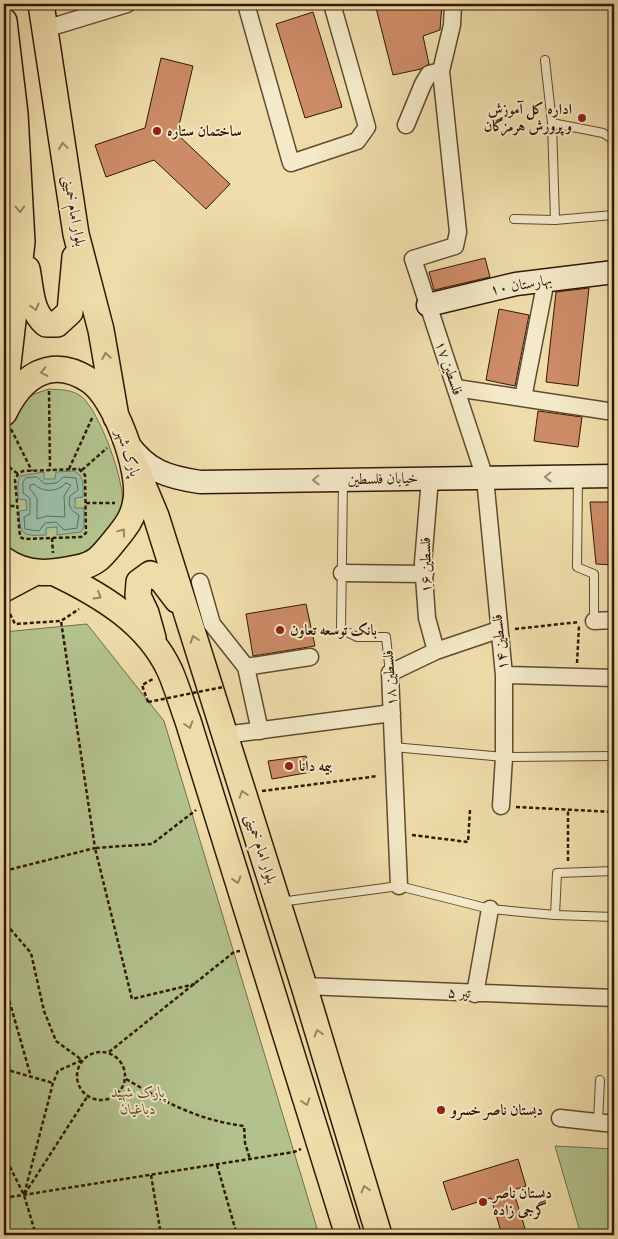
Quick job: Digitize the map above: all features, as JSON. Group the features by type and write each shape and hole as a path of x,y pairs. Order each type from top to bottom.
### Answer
{"main road":[{"name":"بلوار امام خمینی","path":"41,4 76,234 102,330 102,418"},
{"path":"4,20 10,138 22,242 34,309 38,318 46,324 57,324 70,312 76,234"},
{"path":"4,399 22,242"},
{"name":"پارک شهر","path":"4,422 13,394 29,377 39,372 60,370 77,374 90,380 102,418 119,447 144,468 138,484 132,518 102,556 91,565 48,566 4,589"},
{"name":"بلوار امام خمینی","path":"144,468 156,516 304,986 379,1235"},
{"path":"4,560 28,571 48,566"},
{"name":"بلوار امام خمینی","path":"48,566 112,604 132,620 154,646 173,678 348,1235"},
{"path":"154,646 146,613 138,596 139,582 150,574 158,576 184,607"}],"street":[{"path":"45,29 127,4"},
{"path":"246,4 291,163 358,141 367,127 332,4"},
{"path":"406,125 429,74 440,70 452,25 452,4"},
{"name":"فلسطین ۱۷","path":"440,70 458,232 455,246 413,259 485,478"},
{"name":"بهارستان ۱۰","path":"428,305 516,284 614,272"},
{"path":"523,398 546,280"},
{"path":"456,388 614,412"},
{"name":"خیابان فلسطین","path":"144,468 200,482 614,476"},
{"name":"فلسطین ۱۶","path":"430,478 423,563 427,618 436,651"},
{"name":"فلسطین ۱۴","path":"485,478 498,630 504,675 504,757 501,806"},
{"path":"342,574 425,574"},
{"path":"200,582 212,624 246,667 260,731"},
{"path":"586,621 614,620"},
{"path":"390,673 436,651 498,630"},
{"path":"246,667 310,657"},
{"name":"فلسطین ۱۸","path":"390,673 399,886"},
{"path":"504,675 614,678"},
{"path":"225,735 392,713"},
{"path":"475,994 490,908"},
{"name":"تیر ۵","path":"304,986 614,998"},
{"path":"560,1118 606,1123"}],"lane":[{"path":"544,60 552,123 555,220"},
{"path":"552,123 603,132 614,140"},
{"path":"514,219 555,220 613,215"},
{"path":"614,272 614,412"},
{"path":"578,476 577,567 594,574 586,621"},
{"name":"فلسطین ۱۸","path":"342,480 341,629 358,637 386,637 390,673"},
{"path":"393,747 504,757 614,756"},
{"path":"555,915 556,874 614,871"},
{"path":"278,903 399,886 490,908 555,915 614,917"},
{"path":"600,1080 606,1123"}],"path":[{"path":"44,390 51,389 50,470"},
{"path":"69,469 102,418 90,409"},
{"path":"4,422 8,423 32,471"},
{"path":"18,474 32,471 82,470 109,446 119,447"},
{"path":"4,463 18,474"},
{"path":"18,474 15,480 20,537 24,539 52,538 83,536 88,530 85,474 82,470"},
{"path":"86,502 122,503"},
{"path":"4,506 17,506"},
{"path":"48,566 52,538"},
{"path":"10,614 14,624 61,620 79,609"},
{"path":"61,620 95,848 132,999 194,984"},
{"path":"498,630 586,621 576,677"},
{"path":"142,685 148,702 224,688"},
{"path":"243,793 395,774"},
{"path":"4,871 95,848 152,844 192,811 214,805"},
{"path":"501,806 614,812"},
{"path":"397,833 468,842 470,810"},
{"path":"568,810 568,873"},
{"path":"4,889 9,902 4,928"},
{"path":"6,924 31,953 44,1011 56,1041 82,1060"},
{"path":"24,1195 53,1083 58,1071 94,1052 109,1052 234,952 258,945"},
{"path":"4,982 31,1077"},
{"path":"82,1060 76,1072 78,1086 86,1097 103,1101 118,1094 126,1079 122,1063 109,1052"},
{"path":"4,1069 53,1083"},
{"path":"126,1079 174,1107 220,1123 244,1126 245,1143 250,1159"},
{"path":"24,1195 86,1097"},
{"path":"4,1198 294,1152 319,1142"},
{"path":"4,1155 24,1195 36,1235"},
{"path":"217,1164 238,1235"},
{"path":"151,1175 161,1235"}],"green space":[{"path":"49,389 66,390 74,393 82,397 89,405 110,448 116,465 122,495 122,505 118,516 98,543 82,555 59,561 36,560 25,557 4,545 4,434 12,415 25,399"},
{"name":"پارک شهید دباغیان","path":"87,624 164,721 319,1235 4,1235 4,632"},
{"path":"555,1146 614,1149 614,1235 581,1235"}],"water":[{"path":"73,471 80,475 83,485 83,497 75,498 75,508 84,508 84,526 81,532 57,535 57,527 46,528 46,535 24,533 20,525 19,511 27,510 26,500 18,499 20,476 44,472 44,479 55,479 56,472"}],"building":[{"path":"375,4 442,4 440,30 423,36 429,64 421,69 393,75"},
{"path":"313,12 342,107 305,118 276,24"},
{"name":"ساختمان ستاره","path":"161,58 193,66 177,134 230,184 206,209 154,160 106,177 95,145 145,128"},
{"path":"485,258 490,277 434,290 429,272"},
{"path":"589,288 578,386 546,382 556,292"},
{"path":"499,309 529,315 515,386 486,380"},
{"path":"538,411 582,417 578,447 534,441"},
{"path":"590,502 614,502 614,565 596,564"},
{"name":"بانک توسعه تعاون","path":"306,604 315,646 253,656 246,614"},
{"name":"بیمه دانا","path":"306,756 311,772 272,779 268,761"},
{"path":"518,1159 526,1186 513,1190 527,1235 502,1235 491,1198 452,1210 443,1182"}],"place":[{"name":"اداره کل آموزش و پرورش هرمزگان","path":"582,118"},
{"name":"ساختمان ستاره","path":"157,131"},
{"name":"بانک توسعه تعاون","path":"280,630"},
{"name":"بیمه دانا","path":"289,766"},
{"name":"دبستان ناصر خسرو","path":"441,1110"},
{"name":"دبستان ناصر گرجی زاده","path":"483,1202"}]}
